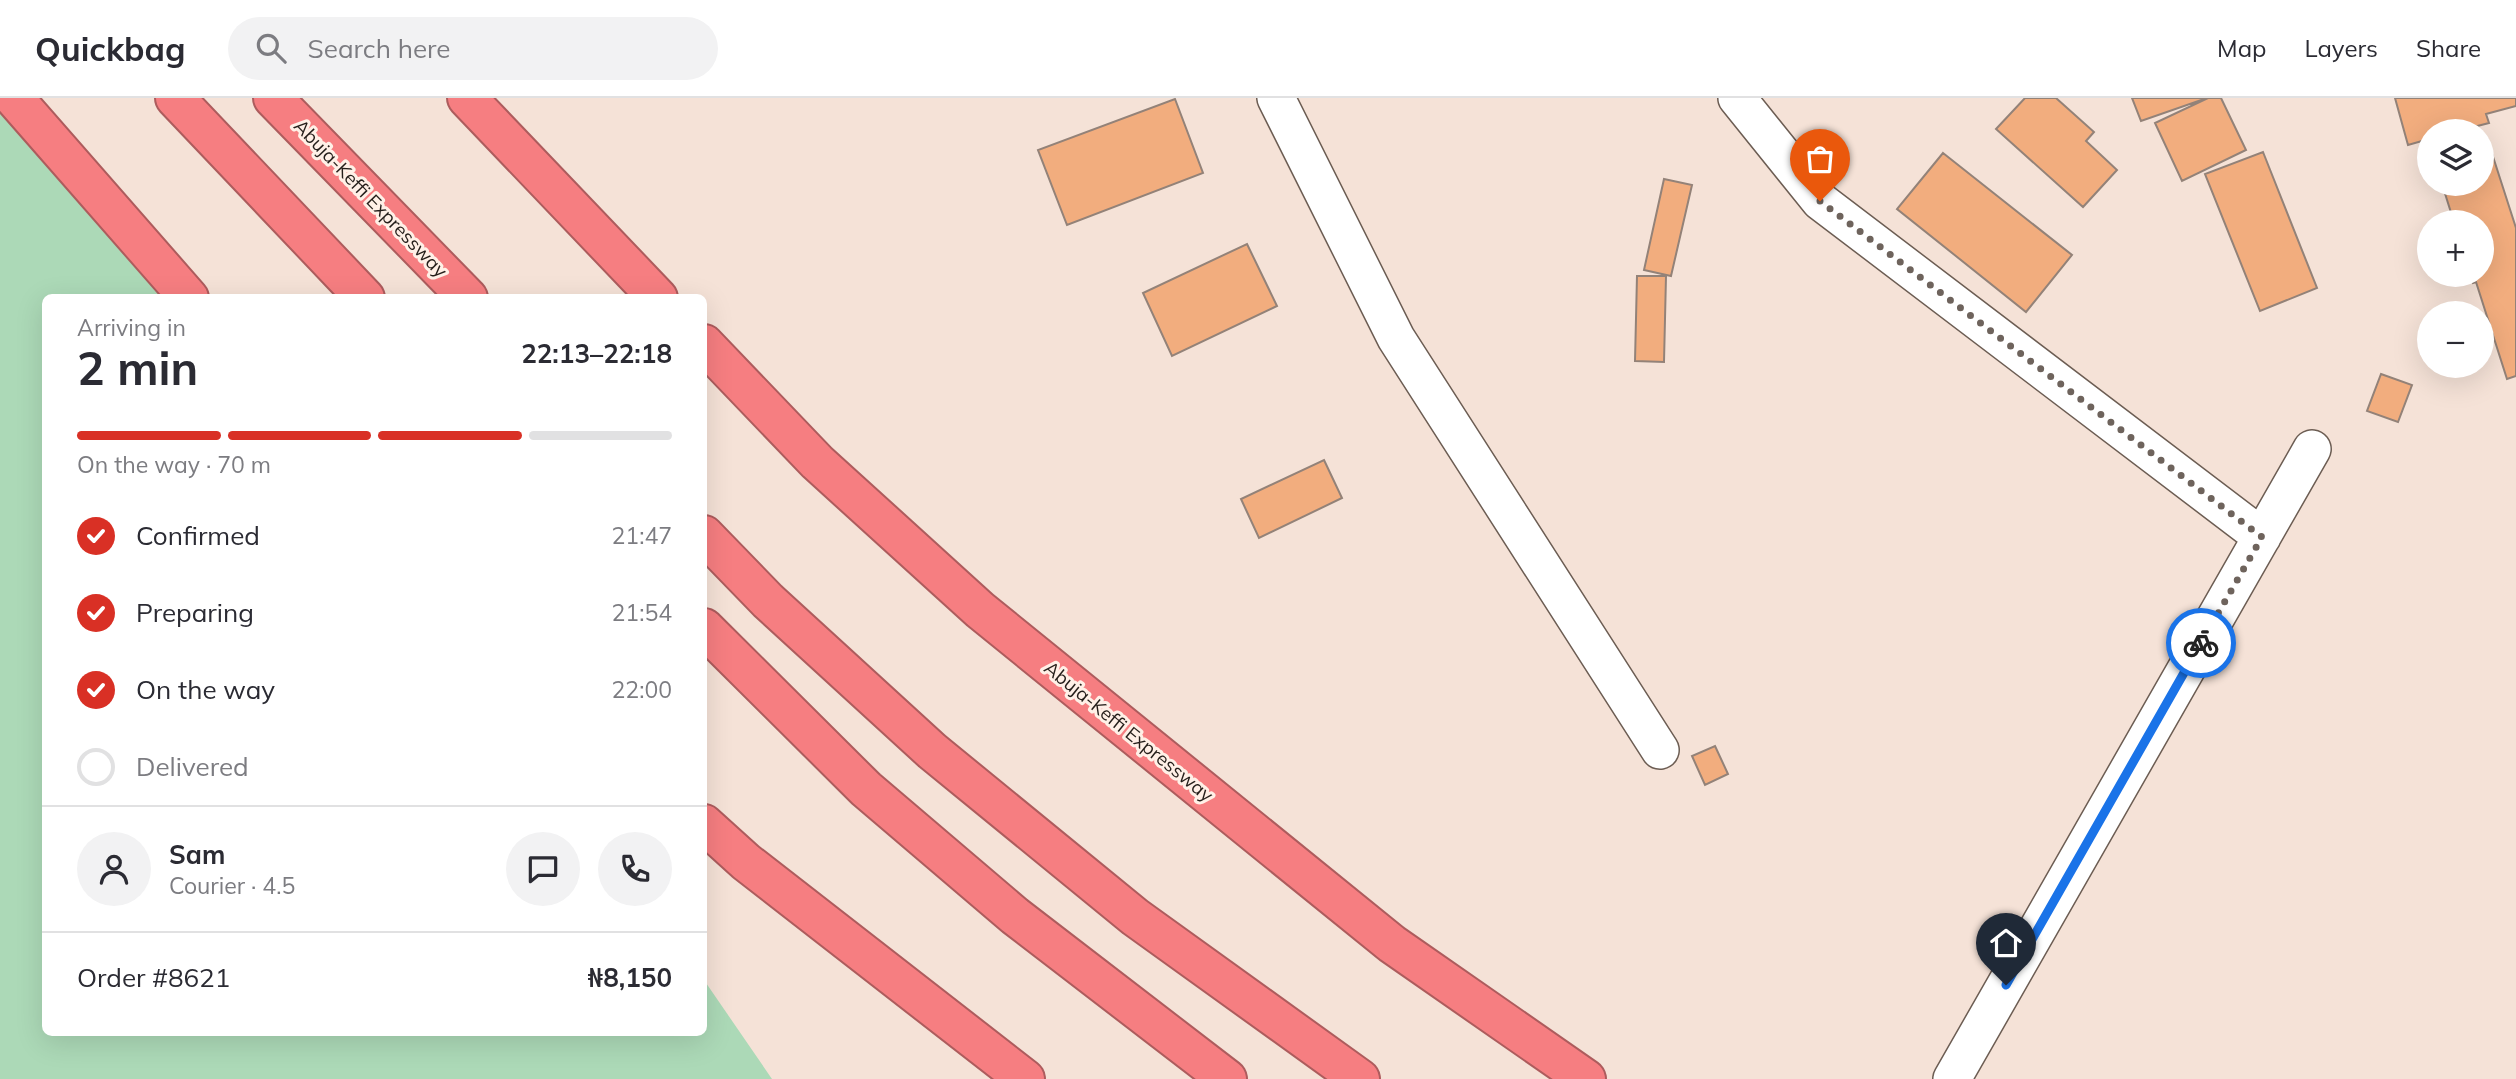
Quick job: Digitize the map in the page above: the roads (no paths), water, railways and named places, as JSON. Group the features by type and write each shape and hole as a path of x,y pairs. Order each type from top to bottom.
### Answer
{"highway":[{"path":"14,98 186,294"},
{"path":"175,98 361,294"},
{"name":"Abuja-Keffi Expressway","path":"273,98 464,294"},
{"path":"467,98 654,294"},
{"name":"Abuja-Keffi Expressway","path":"707,347 817,462 980,610 1392,944 1586,1079"},
{"path":"707,538 768,601 932,751 1135,917 1360,1079"},
{"path":"707,631 866,789 1015,916 1227,1079"},
{"path":"707,827 746,862 1025,1079"}],"street":[{"path":"1276,98 1396,338 1660,750"},
{"path":"1737,98 1820,201 2262,537"},
{"path":"1952,1079 2312,449"}]}
